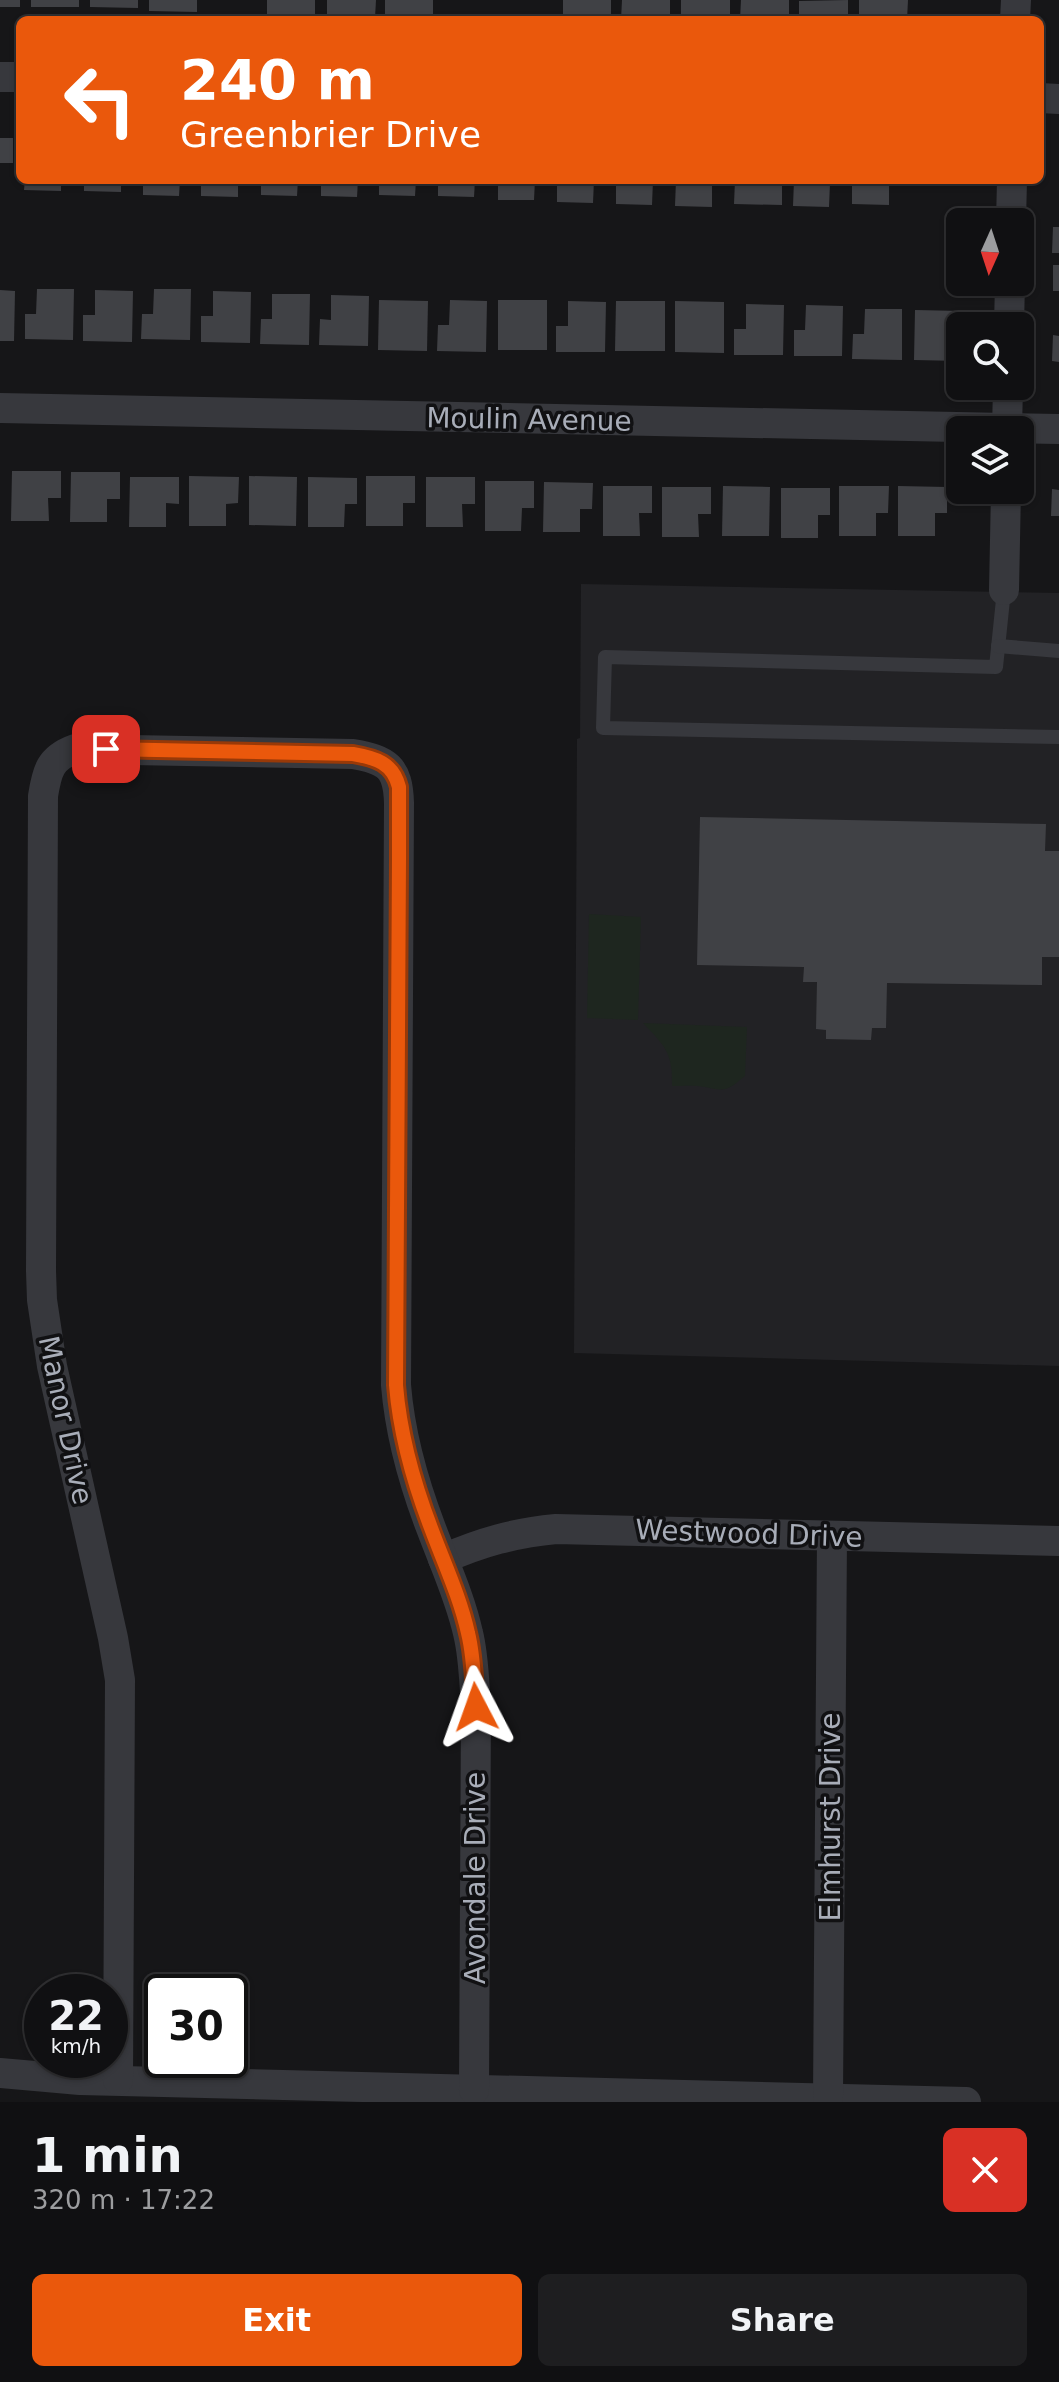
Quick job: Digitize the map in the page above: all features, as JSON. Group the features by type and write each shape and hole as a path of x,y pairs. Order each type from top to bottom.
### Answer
{"street":[{"path":"1011,208 1012,184"},
{"name":"Moulin Avenue","path":"0,408 946,428"},
{"name":"Moulin Avenue","path":"1034,429 1059,429"},
{"path":"1004,590 1006,504"},
{"name":"Avondale Drive","path":"55,760 75,749 353,754 383,762 396,777 399,803 396,1385 408,1462 458,1597 469,1634 474,1671 474,2090"},
{"name":"Manor Drive","path":"55,760 46,777 43,796 42,1300 52,1366 120,1680 118,2080"},
{"name":"Westwood Drive","path":"443,1559 494,1539 556,1529 1059,1541"},
{"name":"Elmhurst Drive","path":"828,2098 832,1536"},
{"path":"0,2073 37,2078 966,2102"}],"lane":[{"path":"1004,590 996,667 605,657 603,728 1059,737"},
{"path":"998,646 1059,651"}],"shaded area":[{"path":"581,584 1059,593 1059,1366 574,1353 577,739 580,738"},
{"path":"589,914 641,917 638,1020 587,1018"},
{"path":"643,1023 747,1027 745,1076 722,1089 672,1086 671,1065 666,1051"}],"building":[{"path":"0,0 20,0 20,7 0,7"},
{"path":"31,0 79,0 79,7 31,7"},
{"path":"90,0 138,0 138,8 90,7"},
{"path":"149,0 197,0 197,12 149,11"},
{"path":"267,0 315,0 315,16 267,16"},
{"path":"327,0 376,0 375,16 327,16"},
{"path":"385,0 433,0 433,16 385,16"},
{"path":"563,0 611,0 611,16 563,16"},
{"path":"622,0 670,0 670,16 621,16"},
{"path":"681,0 730,0 730,16 681,16"},
{"path":"741,0 789,0 789,16 740,16"},
{"path":"848,0 848,16 799,16 799,1"},
{"path":"859,0 908,0 907,16 859,16"},
{"path":"0,138 13,138 13,163 0,163"},
{"path":"25,184 61,184 61,191 24,190"},
{"path":"84,184 121,184 121,192 84,191"},
{"path":"143,184 180,184 179,196 143,195"},
{"path":"201,184 238,184 238,197 201,196"},
{"path":"261,184 298,184 297,196 261,195"},
{"path":"321,184 358,184 357,197 321,196"},
{"path":"379,184 416,184 415,196 379,195"},
{"path":"438,184 475,184 474,197 438,196"},
{"path":"498,184 535,184 534,200 498,200"},
{"path":"557,184 594,184 593,203 557,202"},
{"path":"616,184 653,184 652,205 616,204"},
{"path":"676,184 712,184 712,207 675,206"},
{"path":"735,184 782,184 782,205 734,204"},
{"path":"794,184 830,184 829,207 793,206"},
{"path":"852,184 889,184 889,205 852,204"},
{"path":"1053,227 1059,227 1059,253 1052,253"},
{"path":"1053,265 1059,265 1059,291 1053,291"},
{"path":"37,289 74,289 73,340 25,339 25,314 36,314"},
{"path":"154,289 191,289 190,340 141,339 142,314 153,314"},
{"path":"0,290 15,291 14,341 0,341"},
{"path":"95,290 133,291 132,342 83,341 83,315 95,315"},
{"path":"213,291 251,292 250,343 201,342 201,316 213,316"},
{"path":"272,294 310,294 309,345 260,344 261,319 272,319"},
{"path":"331,295 369,296 368,346 319,345 320,319 331,320"},
{"path":"379,300 428,301 427,351 378,350"},
{"path":"450,300 487,301 486,352 437,351 438,325 449,325"},
{"path":"498,300 547,300 547,350 498,350"},
{"path":"568,301 606,302 605,352 556,352 556,326 568,326"},
{"path":"616,301 665,301 665,351 615,351"},
{"path":"675,301 724,302 724,353 675,352"},
{"path":"746,304 784,305 783,355 734,355 734,329 746,329"},
{"path":"806,305 843,306 842,356 794,356 794,330 805,330"},
{"path":"865,309 902,309 902,360 852,359 853,334 864,334"},
{"path":"915,310 963,311 946,312 946,361 914,360"},
{"path":"1053,335 1059,336 1059,362 1052,361"},
{"path":"12,471 61,471 61,498 48,498 49,521 11,521"},
{"path":"71,472 120,472 120,499 107,499 107,522 70,522"},
{"path":"189,476 239,477 238,503 226,504 226,526 189,526"},
{"path":"249,476 297,477 296,526 249,525"},
{"path":"366,476 415,476 415,503 403,503 403,526 366,526"},
{"path":"130,477 179,477 179,504 166,503 166,527 129,527"},
{"path":"308,477 357,478 357,504 345,504 344,527 308,527"},
{"path":"426,477 475,477 475,504 462,504 463,527 426,527"},
{"path":"485,481 534,481 534,508 522,508 521,531 485,531"},
{"path":"544,482 593,483 592,509 580,509 580,532 543,532"},
{"path":"603,486 652,486 652,513 639,513 640,536 603,536"},
{"path":"723,486 770,487 769,536 722,536"},
{"path":"839,486 889,486 888,513 876,513 876,536 839,536"},
{"path":"898,486 946,487 947,513 935,513 935,536 898,536"},
{"path":"662,487 711,487 711,514 698,514 699,537 662,537"},
{"path":"781,488 830,488 830,515 818,515 818,538 781,538"},
{"path":"1052,489 1059,490 1059,516 1051,516"},
{"path":"700,817 1046,824 1045,851 1059,851 1059,957 1042,957 1042,985 887,983 886,1028 872,1028 871,1040 826,1039 826,1030 816,1029 817,982 803,982 804,967 697,965"}],"route":[{"path":"106,749 353,754 383,762 396,777 399,787 398,1413 417,1491 469,1634 476,1707"}]}
